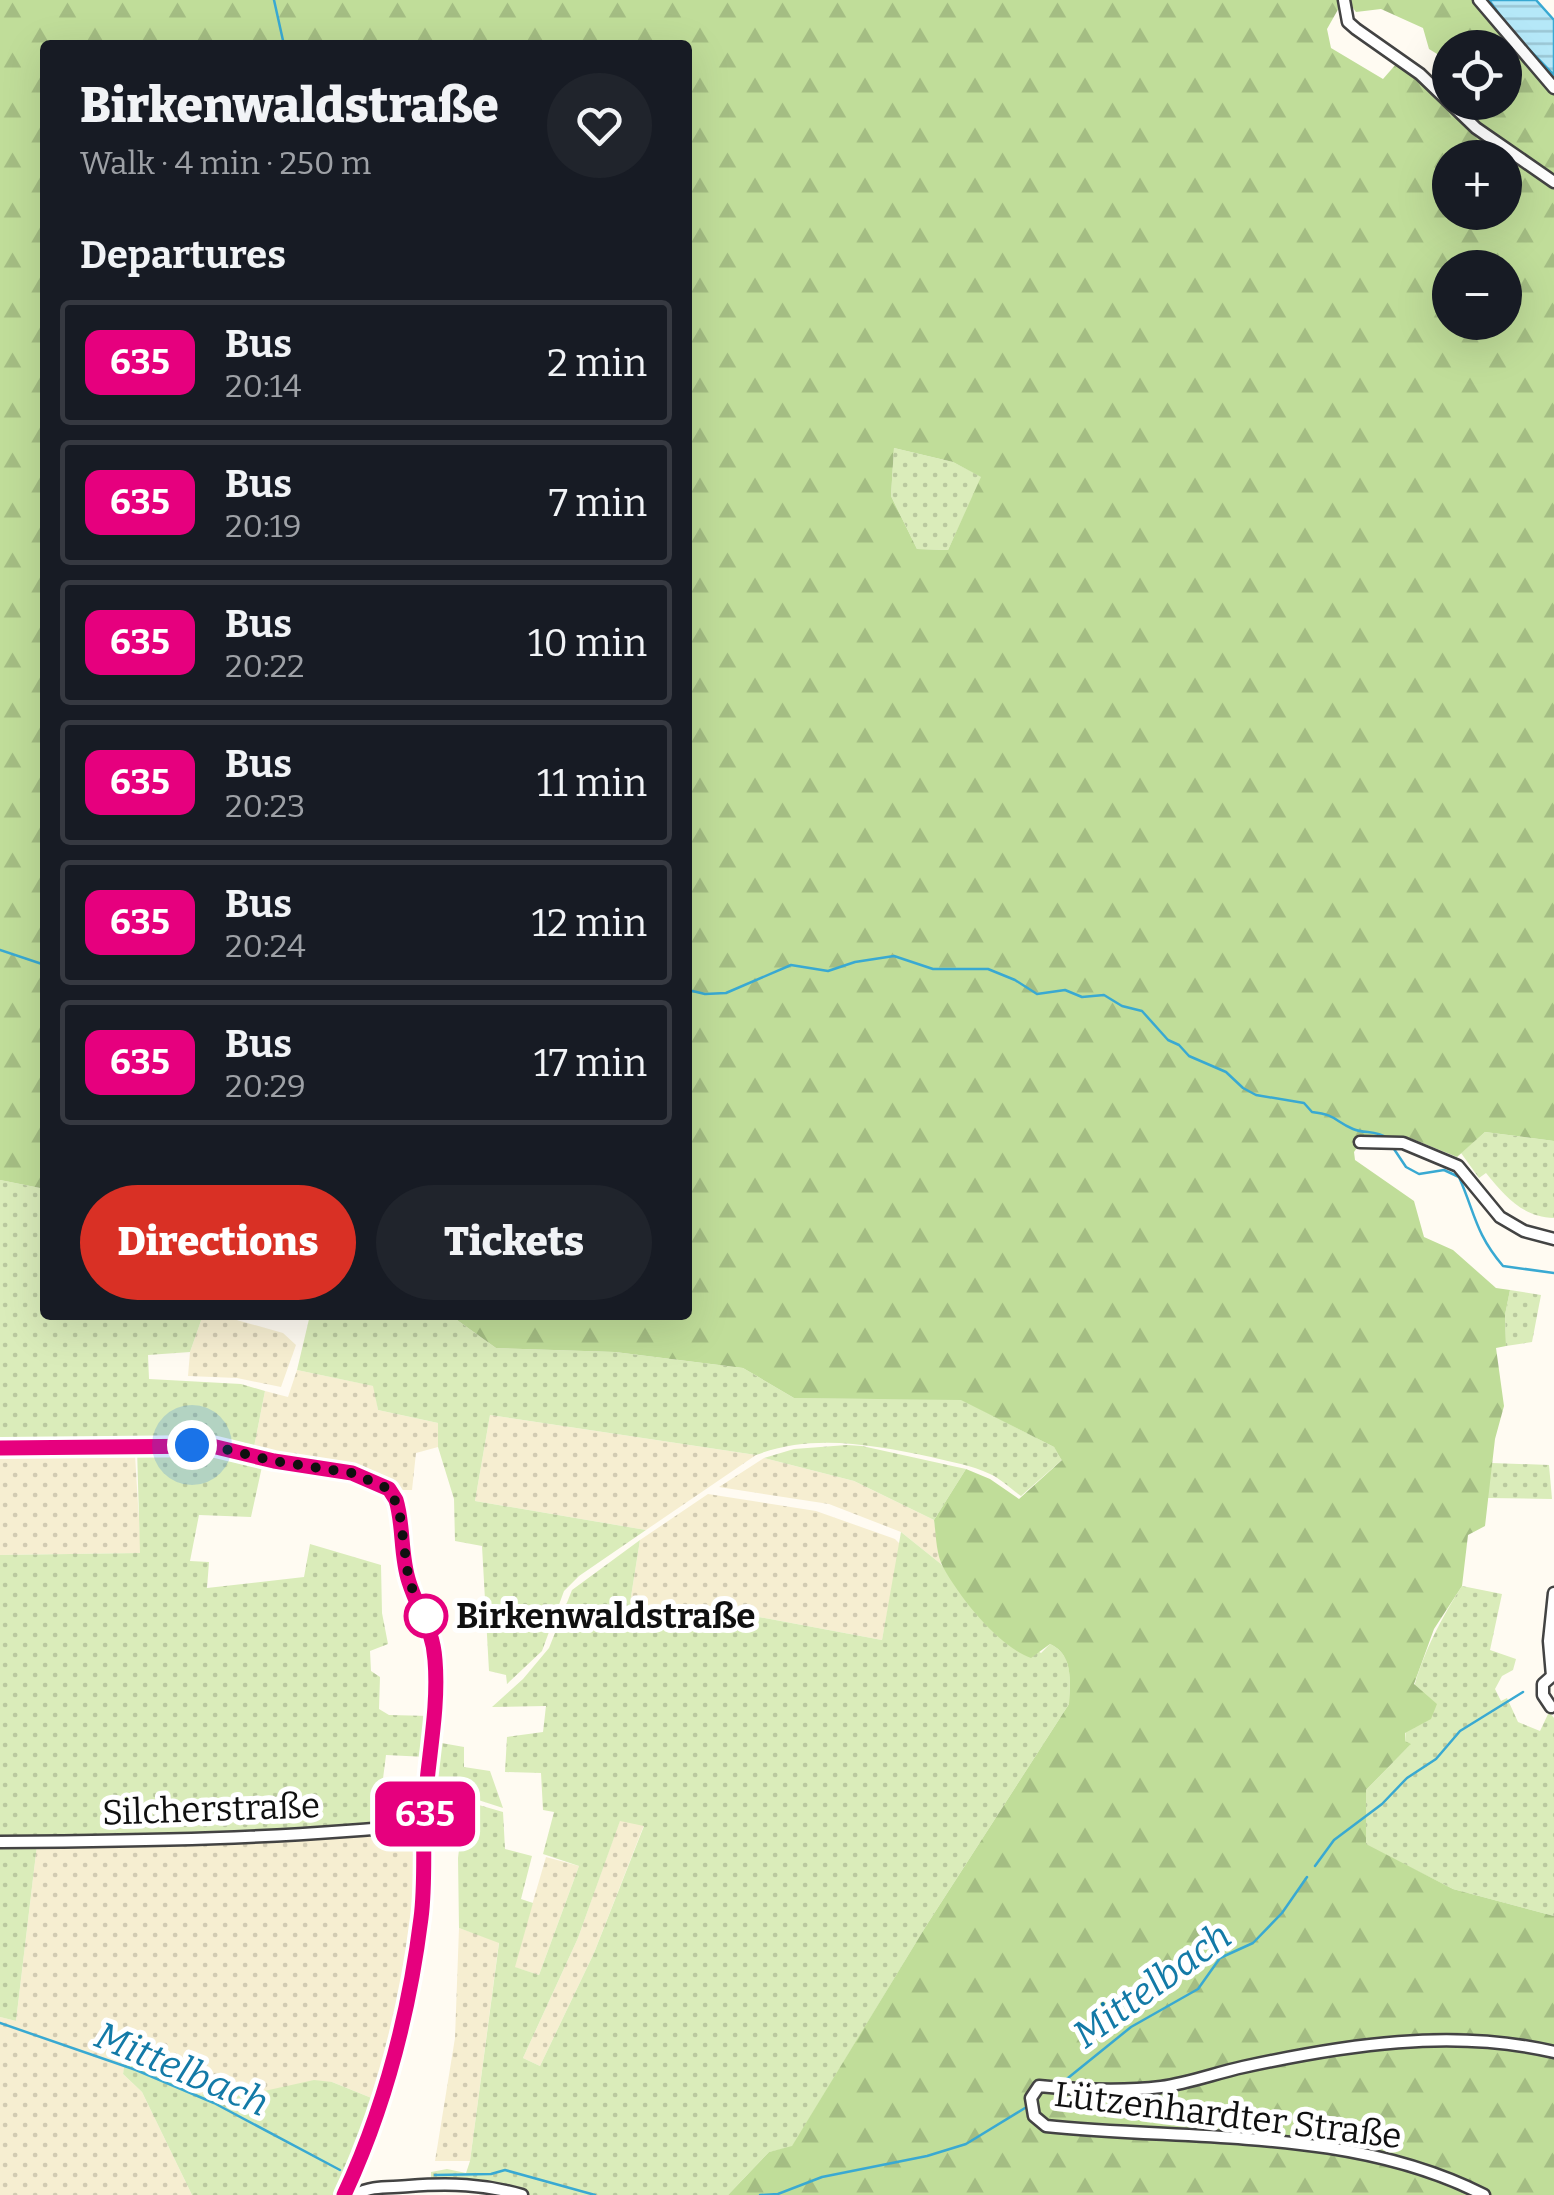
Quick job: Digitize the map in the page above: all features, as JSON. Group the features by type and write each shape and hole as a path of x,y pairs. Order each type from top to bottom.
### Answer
{"street":[{"path":"1344,0 1348,22 1356,30 1420,74 1476,128 1554,182"},
{"path":"1479,0 1554,88"},
{"path":"1360,1142 1390,1142 1458,1166 1500,1216 1524,1231 1554,1239"},
{"path":"0,1448 212,1446 352,1473 389,1489 396,1500 409,1582 429,1625 436,1664 421,1917 391,2072 344,2195"},
{"path":"1551,1707 1543,1695 1544,1684 1553,1676 1549,1641 1554,1593"},
{"name":"Silcherstraße","path":"0,1842 160,1840 362,1831 424,1824"},
{"name":"Lützenhardter Straße","path":"1484,2195 1420,2168 1355,2152 1252,2140 1046,2126 1034,2116 1031,2098 1039,2086 1102,2092 1166,2086 1246,2067 1383,2044 1510,2042 1554,2052"},
{"path":"354,2173 369,2187"},
{"path":"354,2195 369,2187 405,2191 446,2182 522,2195"}],"shaded area":[{"path":"201,1320 237,1320 283,1333 296,1345 281,1387 237,1378 188,1376 190,1352"},
{"path":"297,1370 374,1386 378,1410 438,1423 438,1447 416,1453 412,1490 393,1490 366,1474 253,1452 265,1391 288,1397"},
{"path":"490,1415 756,1455 646,1530 475,1501"},
{"path":"135,1455 141,1553 0,1555 0,1457"},
{"path":"764,1458 854,1481 934,1520 941,1564 901,1532 829,1504 719,1487"},
{"path":"708,1494 816,1511 895,1539 900,1544 882,1640 743,1614 630,1603 640,1540"},
{"path":"620,1820 644,1825 594,1953 540,2066 523,2058 578,1938"},
{"path":"409,1830 420,1835 422,1847 417,1919 391,2063 379,2101 332,2082 242,2096 207,2089 202,2096 126,2062 123,2074 142,2092 192,2195 0,2195 0,2017 16,2021 37,1845"},
{"path":"546,1857 579,1866 539,1975 514,1967"},
{"path":"459,1928 499,1942 470,2161 435,2161 455,2038"}],"green space":[{"path":"0,0 1489,0 1511,30 1432,30 1432,51 1423,28 1381,9 1356,12 1350,4 1340,6 1327,29 1331,48 1383,79 1397,63 1432,94 1432,120 1522,120 1522,42 1554,75 1554,1141 1485,1132 1457,1157 1405,1136 1363,1139 1354,1152 1355,1160 1414,1201 1424,1237 1453,1250 1496,1288 1510,1290 1505,1315 1506,1346 1496,1348 1504,1406 1495,1439 1485,1526 1468,1535 1462,1586 1434,1629 1414,1684 1437,1704 1431,1719 1405,1733 1405,1741 1411,1744 1366,1790 1366,1844 1453,1889 1554,1916 1554,2195 728,2195 769,2152 792,2146 926,1926 1069,1704 1070,1678 1067,1662 1058,1649 1050,1644 1031,1658 1006,1643 981,1620 943,1567 934,1520 966,1469 990,1479 1019,1499 1062,1460 1054,1447 961,1400 794,1398 743,1368 615,1352 496,1348 457,1320 692,1320 692,40 40,40 40,1188 0,1180","holes":["894,448 953,462 981,477 948,550 917,549 891,496"]},
{"path":"894,448 953,462 982,477 948,550 917,549 891,496"},
{"path":"1485,1132 1554,1141 1554,1218 1523,1209 1486,1173 1479,1178 1461,1153"},
{"path":"0,1180 40,1188 40,1320 201,1320 190,1352 148,1355 149,1379 241,1384 265,1391 253,1452 159,1441 0,1445"},
{"path":"1510,1290 1541,1295 1532,1342 1506,1346 1505,1315"},
{"path":"309,1320 457,1320 496,1348 615,1352 743,1368 794,1398 961,1399 1054,1447 1063,1459 1021,1496 976,1468 887,1449 843,1443 799,1444 756,1455 490,1415 475,1501 646,1530 579,1576 564,1591 542,1651 507,1684 506,1675 489,1671 482,1546 455,1541 454,1499 438,1447 438,1423 378,1410 373,1386 297,1370"},
{"path":"847,1445 966,1469 934,1520 854,1481 764,1458 794,1449"},
{"path":"137,1448 213,1449 263,1462 251,1517 199,1515 190,1561 209,1562 207,1588 304,1577 310,1544 381,1565 382,1613 388,1644 370,1651 371,1671 380,1677 379,1709 389,1715 430,1716 426,1757 386,1755 377,1826 0,1839 0,1555 140,1553"},
{"path":"1492,1463 1549,1465 1552,1499 1487,1498"},
{"path":"901,1532 941,1564 979,1616 1041,1653 1050,1644 1058,1649 1069,1670 1069,1704 926,1926 792,2147 769,2152 728,2195 529,2195 488,2183 431,2180 431,2172 447,2169 466,2173 470,2161 499,1943 459,1928 458,1858 465,1801 503,1812 505,1849 532,1856 521,1899 533,1903 515,1967 539,1975 579,1866 543,1854 554,1812 543,1810 541,1773 505,1772 507,1737 543,1732 546,1706 492,1707 549,1648 572,1590 640,1540 630,1603 743,1614 882,1640","holes":["620,1821 644,1826 594,1953 540,2066 523,2058 578,1938"]},
{"path":"1462,1586 1502,1594 1490,1650 1516,1659 1513,1670 1502,1676 1495,1689 1501,1701 1507,1698 1518,1722 1540,1731 1549,1712 1554,1718 1554,1916 1453,1889 1366,1845 1366,1790 1410,1745 1405,1741 1416,1680 1440,1622"},
{"path":"436,1742 464,1747 464,1767 490,1771 503,1808 435,1786"},
{"path":"0,1844 37,1845 16,2021 0,2017"},
{"path":"125,2062 202,2095 207,2089 242,2096 314,2080 332,2082 379,2101 339,2195 192,2195 142,2092 123,2074"}],"water":[{"path":"1489,0 1536,0 1554,20 1554,75 1522,42 1522,30 1511,30"}],"waterway":[{"path":"274,0 283,40"},
{"path":"0,950 40,963"},
{"path":"692,991 726,993 791,965 828,971 894,956 933,969 988,969 1037,994 1065,990 1082,997 1104,995 1122,1006 1142,1011 1189,1056 1226,1072 1256,1095 1304,1103 1312,1112 1387,1138"},
{"path":"1394,1149 1406,1167 1419,1174 1444,1170 1459,1177 1481,1233 1503,1266 1554,1273"},
{"name":"Mittelbach","path":"1315,1866 1334,1840 1382,1804 1407,1778 1436,1759 1460,1731 1523,1692"},
{"name":"Mittelbach","path":"1063,2082 1131,2027 1198,1989 1220,1958 1253,1943 1282,1913 1307,1877"},
{"name":"Mittelbach","path":"0,2023 136,2070 214,2103 340,2170"},
{"name":"Mittelbach","path":"760,2195 778,2194 822,2177 966,2144 1025,2108"},
{"name":"Mittelbach","path":"435,2175 505,2170 595,2195"}],"bus line":[{"name":"635","path":"0,1448 212,1446 352,1473 389,1489 396,1500 404,1562 429,1625 436,1664 433,1746 425,1802 425,1872 407,2003 391,2072 344,2195"}],"place":[{"name":"Birkenwaldstraße","path":"426,1616"}],"route":[{"path":"192,1445 352,1473 389,1489 399,1509 409,1582 426,1616"}]}
